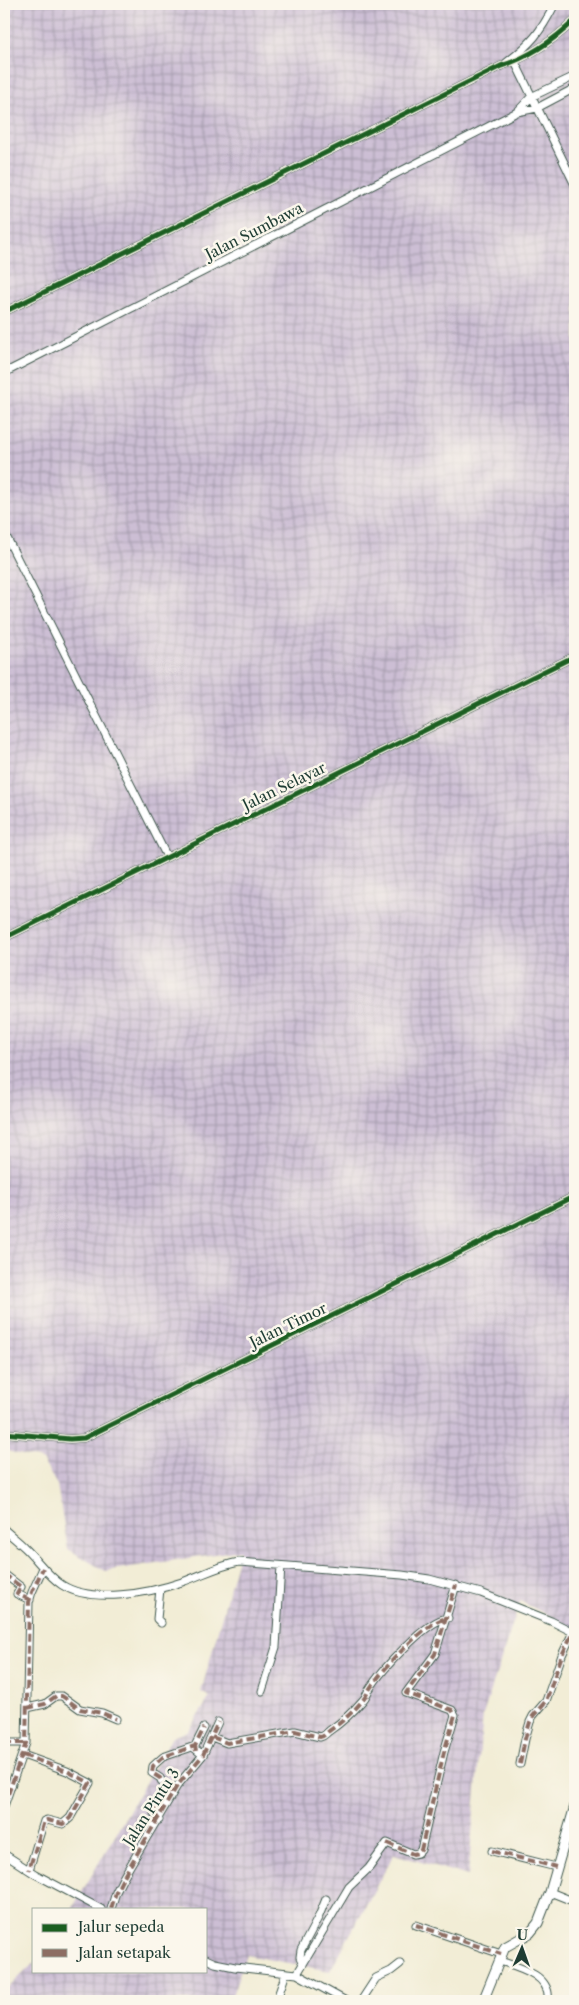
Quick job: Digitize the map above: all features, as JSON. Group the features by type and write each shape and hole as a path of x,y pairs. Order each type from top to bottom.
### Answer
{"street":[{"path":"501,66 529,45 542,29 555,4"},
{"path":"4,312 501,66 515,62 558,36 575,20"},
{"path":"515,62 575,185"},
{"name":"Jalan Sumbawa","path":"517,112 531,97 575,76"},
{"name":"Jalan Sumbawa","path":"4,373 517,112 537,108 575,88"},
{"path":"4,532 167,857"},
{"name":"Jalan Selayar","path":"4,938 575,656"},
{"name":"Jalan Timor","path":"4,1433 70,1439 89,1436 575,1196"},
{"path":"4,1531 24,1547 43,1568 63,1585 84,1594 109,1594 160,1588 184,1582 223,1565 240,1562 402,1575 456,1585 542,1617 574,1632 562,1655 546,1701 530,1722 520,1764"},
{"path":"262,1691 276,1647 281,1566"},
{"path":"4,1806 26,1743 30,1600 43,1568"},
{"path":"4,1574 21,1587 18,1594 30,1600"},
{"path":"297,1974 349,1887 369,1868 387,1843 413,1854 418,1854 421,1850 437,1780 455,1715 452,1710 406,1693 435,1654 448,1618 456,1585"},
{"path":"160,1588 157,1619 161,1624"},
{"path":"212,1737 227,1743 295,1731 320,1737 324,1736 340,1724 365,1698 369,1689 414,1637 432,1623 448,1618"},
{"path":"27,1708 45,1704 56,1696 62,1696 80,1709 102,1713 116,1719"},
{"name":"Jalan Pintu 3","path":"111,1908 124,1876 158,1820 170,1790 203,1754 218,1722"},
{"path":"158,1820 154,1810 158,1799 162,1792 170,1790 160,1778 152,1773 153,1766 163,1757 195,1746 204,1728"},
{"path":"4,1743 26,1743"},
{"path":"195,1746 194,1749 203,1754"},
{"path":"23,1755 67,1771 90,1783 70,1818 63,1824 44,1821 29,1870"},
{"path":"483,2001 505,1947 530,1933 538,1923 550,1892 575,1806"},
{"path":"492,1851 556,1867"},
{"path":"4,1854 29,1870 99,1908"},
{"path":"550,1892 575,1902"},
{"path":"303,1964 300,1957 301,1950 326,1899"},
{"path":"416,1925 501,1957 532,1972 548,1989 548,2001"},
{"path":"208,1960 235,1967 297,1974 346,2001"},
{"path":"361,2001 376,1978 391,1972 400,1964"},
{"path":"278,1996 286,1973"}],"shaded area":[{"path":"4,4 575,4 575,1629 520,1601 483,1715 468,1876 394,1854 330,1971 246,1955 230,2001 4,2001 4,1992 32,1965 32,1972 208,1972 208,1908 73,1908 172,1737 188,1731 210,1697 201,1692 240,1550 105,1571 68,1549 57,1485 42,1460 4,1450"}],"marked path":[{"path":"4,1806 26,1743 29,1602 43,1568"},
{"path":"4,1574 21,1587 17,1594 30,1600"},
{"path":"387,1843 413,1854 421,1850 444,1752 455,1715 452,1710 406,1693 435,1654 456,1585"},
{"path":"212,1737 227,1743 295,1731 320,1737 323,1736 355,1709 383,1671 417,1636 428,1627 448,1618"},
{"path":"520,1764 530,1722 546,1701 562,1655 573,1632"},
{"path":"27,1708 45,1704 56,1696 62,1696 80,1709 102,1713 116,1719"},
{"path":"111,1908 116,1892 124,1876 177,1786 203,1755 218,1722"},
{"path":"196,1751 195,1746 204,1728"},
{"path":"4,1743 26,1743"},
{"path":"166,1790 160,1778 152,1773 153,1766 163,1757 195,1746"},
{"path":"23,1755 67,1771 90,1783 70,1818 63,1824 44,1821 29,1870"},
{"path":"159,1820 154,1813 158,1799 164,1790 172,1791"},
{"path":"492,1851 556,1867"},
{"path":"416,1925 501,1954"}],"cycle path":[{"path":"4,312 501,66 532,53 575,20"},
{"path":"4,938 575,656"},
{"path":"4,1433 70,1439 84,1438 575,1196"}]}
